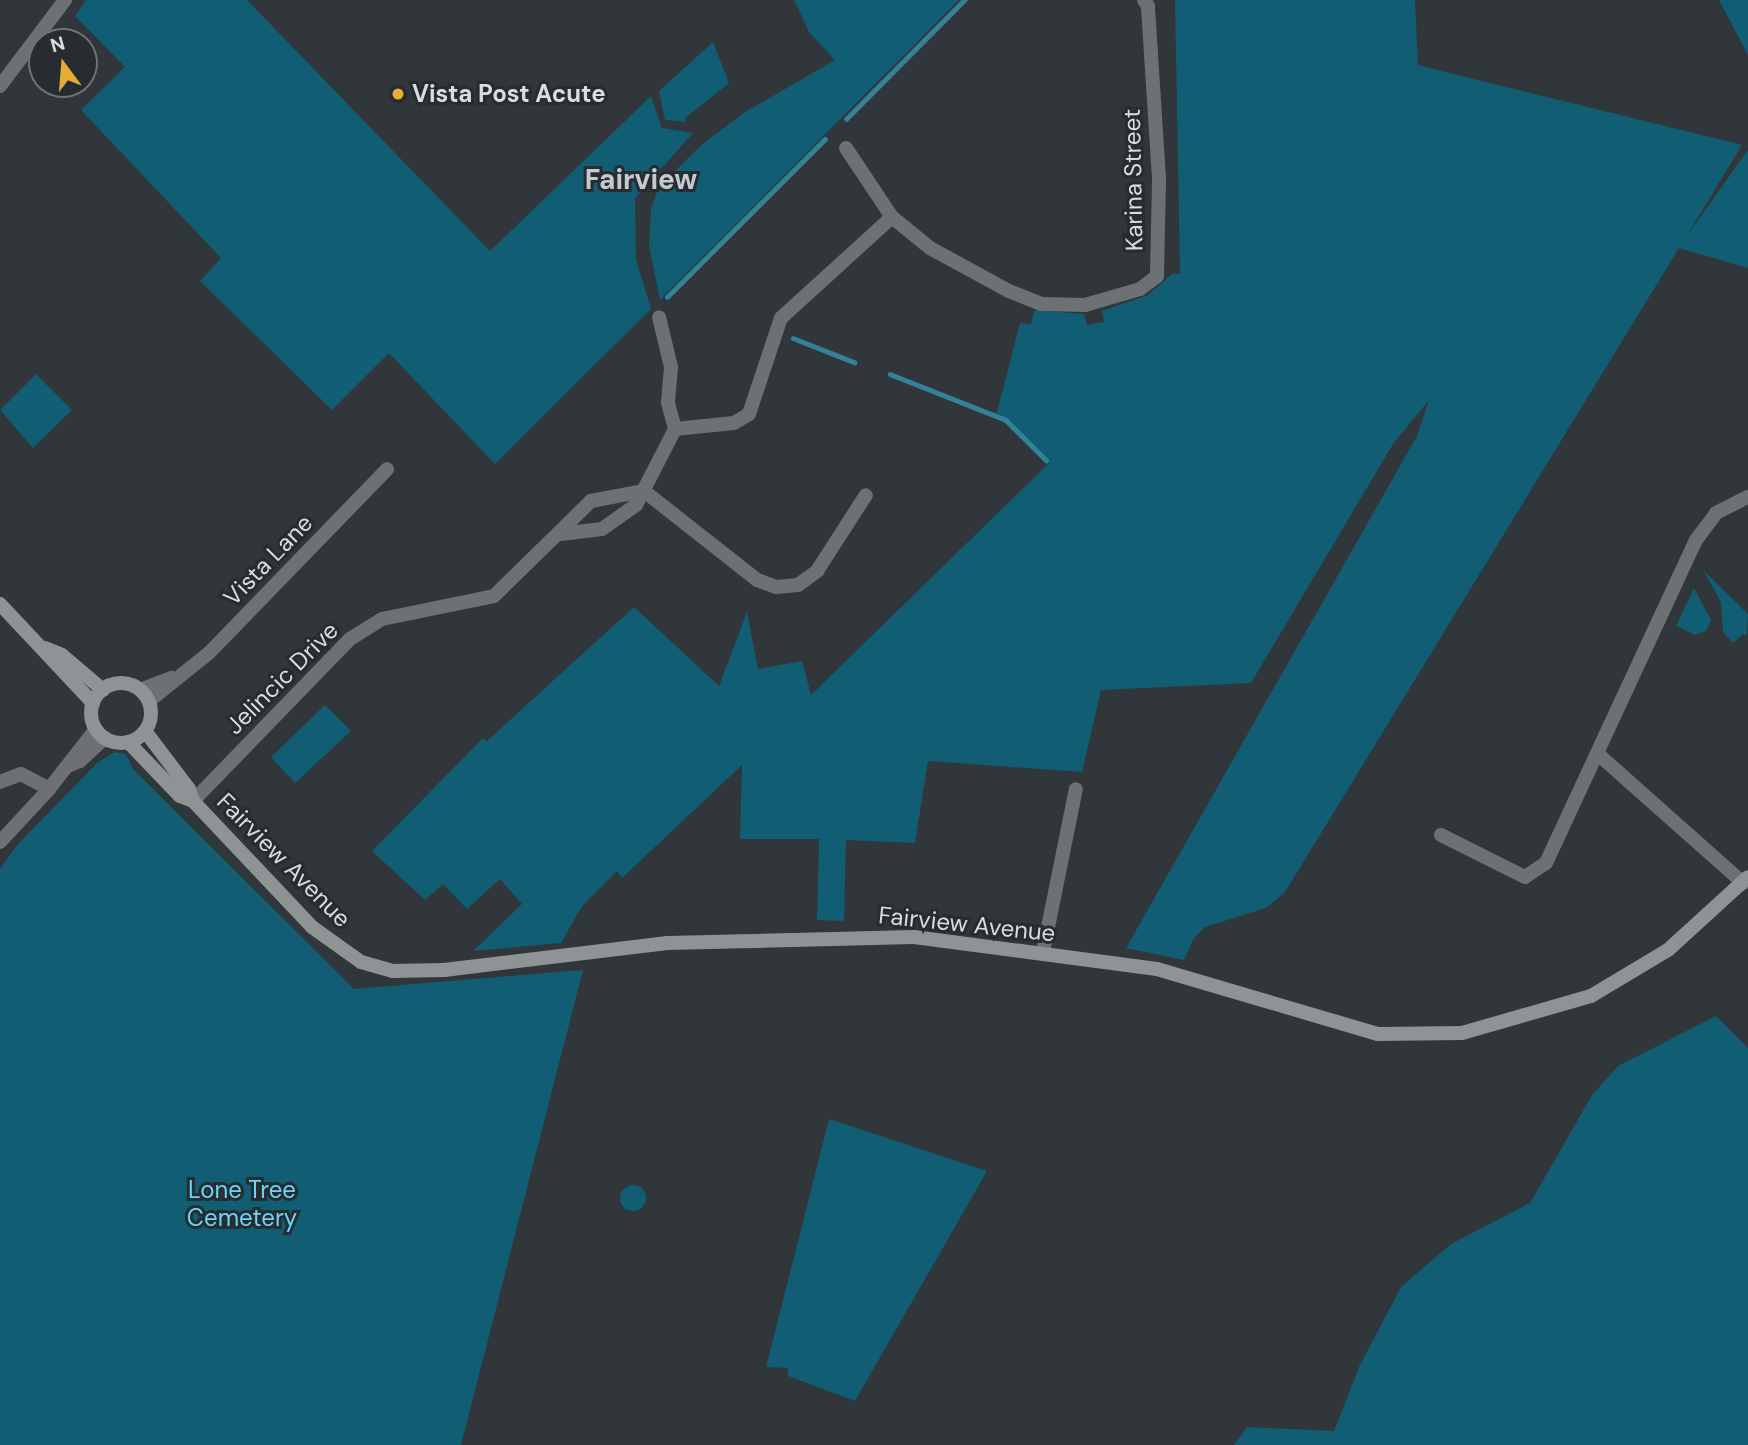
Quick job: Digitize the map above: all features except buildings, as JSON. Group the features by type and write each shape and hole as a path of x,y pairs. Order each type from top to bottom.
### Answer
{"main road":[{"path":"0,604 45,648 93,703 100,734 128,742 145,731 151,716 144,696 122,684 103,690 93,703"},
{"path":"45,648 62,655 103,690"},
{"name":"Fairview Avenue","path":"145,731 189,789 193,802"},
{"name":"Fairview Avenue","path":"128,742 180,796 193,802 312,927 376,968 444,970 667,943 830,936 914,937 1157,969 1378,1034 1462,1033 1591,996 1668,950 1745,880"}],"street":[{"path":"0,86 65,0"},
{"name":"Karina Street","path":"846,148 892,217 930,248 1041,304 1085,304 1140,289 1157,276 1159,178 1148,6 1144,0"},
{"path":"675,429 734,423 749,414 781,318 892,217"},
{"path":"561,534 602,529 620,519 644,491 675,429 668,402 671,367 659,317"},
{"name":"Vista Lane","path":"144,696 209,653 387,469"},
{"path":"644,491 757,580 776,587 798,584 817,571 866,495"},
{"name":"Jelincic Drive","path":"193,802 351,639 382,619 494,596 561,534 591,501 644,491"},
{"path":"611,496 620,519"},
{"path":"1441,835 1525,877 1546,863 1599,755 1651,631 1696,540 1716,513 1748,497"},
{"path":"0,842 69,765 73,753 100,734"},
{"path":"1599,755 1745,880"},
{"path":"0,782 21,774 49,789"},
{"path":"1043,953 1076,789"}],"green space":[{"path":"86,0 247,0 490,251 651,96 662,128 693,133 635,198 636,259 651,309 495,464 389,353 332,410 200,281 221,258 81,110 93,98 98,98 98,93 125,67 98,39 98,28 87,28 75,16"},
{"path":"794,0 959,0 660,300 649,245 651,208 659,187 700,146 745,112 835,60 809,32"},
{"path":"1175,0 1415,0 1418,65 1742,145 1688,234 1748,150 1748,268 1679,248 1285,892 1266,908 1205,927 1194,938 1184,960 1126,948 1417,436 1429,400 1393,444 1251,683 1101,690 1082,772 928,761 915,843 846,840 844,921 817,920 819,839 740,839 742,765 622,878 617,871 582,906 561,943 473,951 522,904 500,879 467,909 443,884 425,900 372,851 483,738 487,741 634,607 719,686 747,612 758,669 802,661 811,695 1049,463 1006,420 996,416 1020,323 1031,324 1034,310 1084,314 1087,325 1104,322 1102,311 1148,295 1172,274 1180,274"},
{"path":"1719,0 1748,0 1748,55"},
{"path":"713,42 729,83 685,118 686,122 665,120 659,91"},
{"path":"36,374 72,410 33,448 0,410"},
{"path":"1703,570 1748,614 1747,636 1743,634 1733,643 1723,632 1721,602"},
{"path":"1694,588 1711,620 1706,631 1695,635 1676,626"},
{"path":"325,705 351,731 295,783 271,757"},
{"name":"Lone Tree Cemetery","path":"115,752 126,754 133,769 354,989 583,970 461,1445 0,1445 0,869 18,844 97,763"},
{"path":"1716,1016 1748,1048 1748,1445 1234,1445 1247,1427 1334,1431 1359,1367 1401,1287 1451,1244 1530,1203 1592,1095 1618,1066"},
{"path":"829,1119 987,1171 855,1401 788,1376 788,1368 766,1367"},
{"path":"633,1185 642,1189 646,1198 642,1207 633,1211 624,1207 620,1198 624,1189"}],"waterway":[{"path":"846,119 964,0"},
{"path":"667,297 825,139"},
{"path":"793,338 854,362"},
{"path":"890,374 1006,420 1046,460"}],"place":[{"name":"Vista Post Acute","path":"398,94"}],"district":[{"name":"Fairview","path":"641,180"}]}
